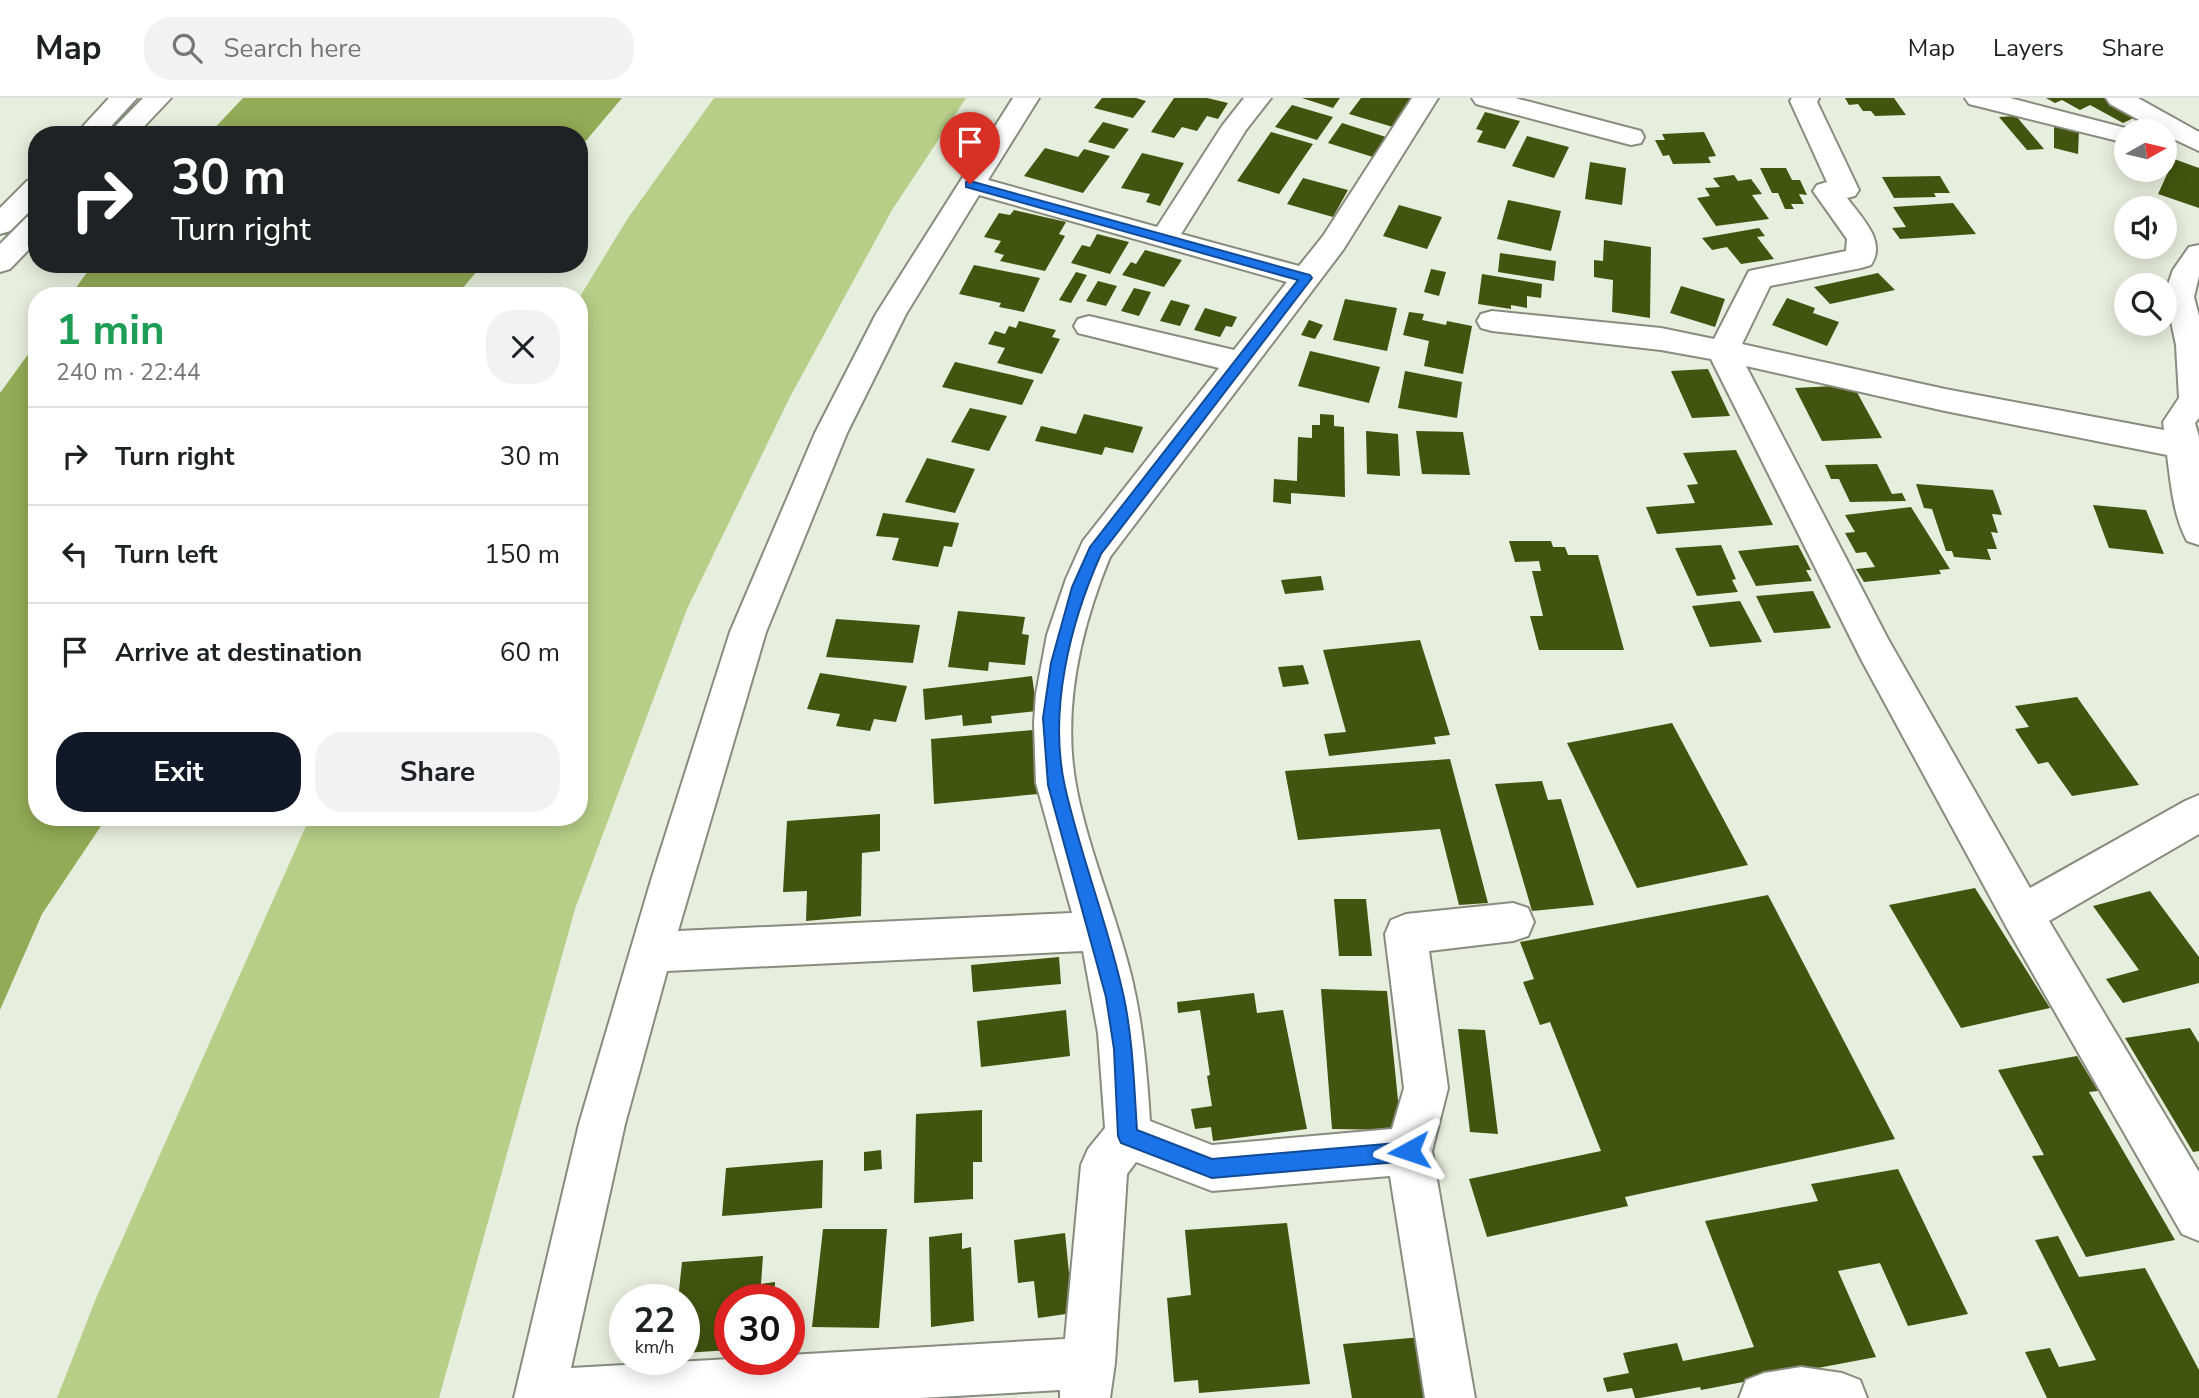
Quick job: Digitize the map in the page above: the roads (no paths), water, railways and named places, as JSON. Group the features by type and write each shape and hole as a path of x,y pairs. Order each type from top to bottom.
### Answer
{"street":[{"path":"97,126 124,98"},
{"path":"129,126 158,98"},
{"path":"1026,98 891,314 831,433 748,632 602,1124 540,1397 1087,1381 1104,1165 1128,1136 1123,1049 1117,1010 1056,785 1051,718 1069,619 1079,587 1096,551 1333,243 1425,98"},
{"path":"1164,238 1235,126 1258,98"},
{"path":"1485,98 1631,137"},
{"path":"1723,352 1759,278 1861,258 1860,238 1827,191 1845,190 1802,101 1806,98"},
{"path":"1978,98 2114,132"},
{"path":"2119,98 2199,143"},
{"path":"2177,148 2199,153"},
{"path":"970,184 1306,278"},
{"path":"0,225 28,196"},
{"path":"0,262 28,232"},
{"path":"2199,254 2183,277 2179,297 2191,345 2195,400 2179,422 2191,448 2190,503 2199,532"},
{"path":"1492,321 1661,339 1791,364 1944,400 2191,448"},
{"path":"1089,326 1240,362"},
{"path":"1723,352 1875,650 2022,914 2199,1217"},
{"path":"2022,914 2199,813"},
{"path":"1450,1398 1409,1151 1426,1088 1406,934 1513,922"},
{"path":"651,952 1096,931"},
{"path":"1128,1136 1212,1168 1409,1151"},
{"path":"1763,1398 1801,1392 1842,1398"}]}
